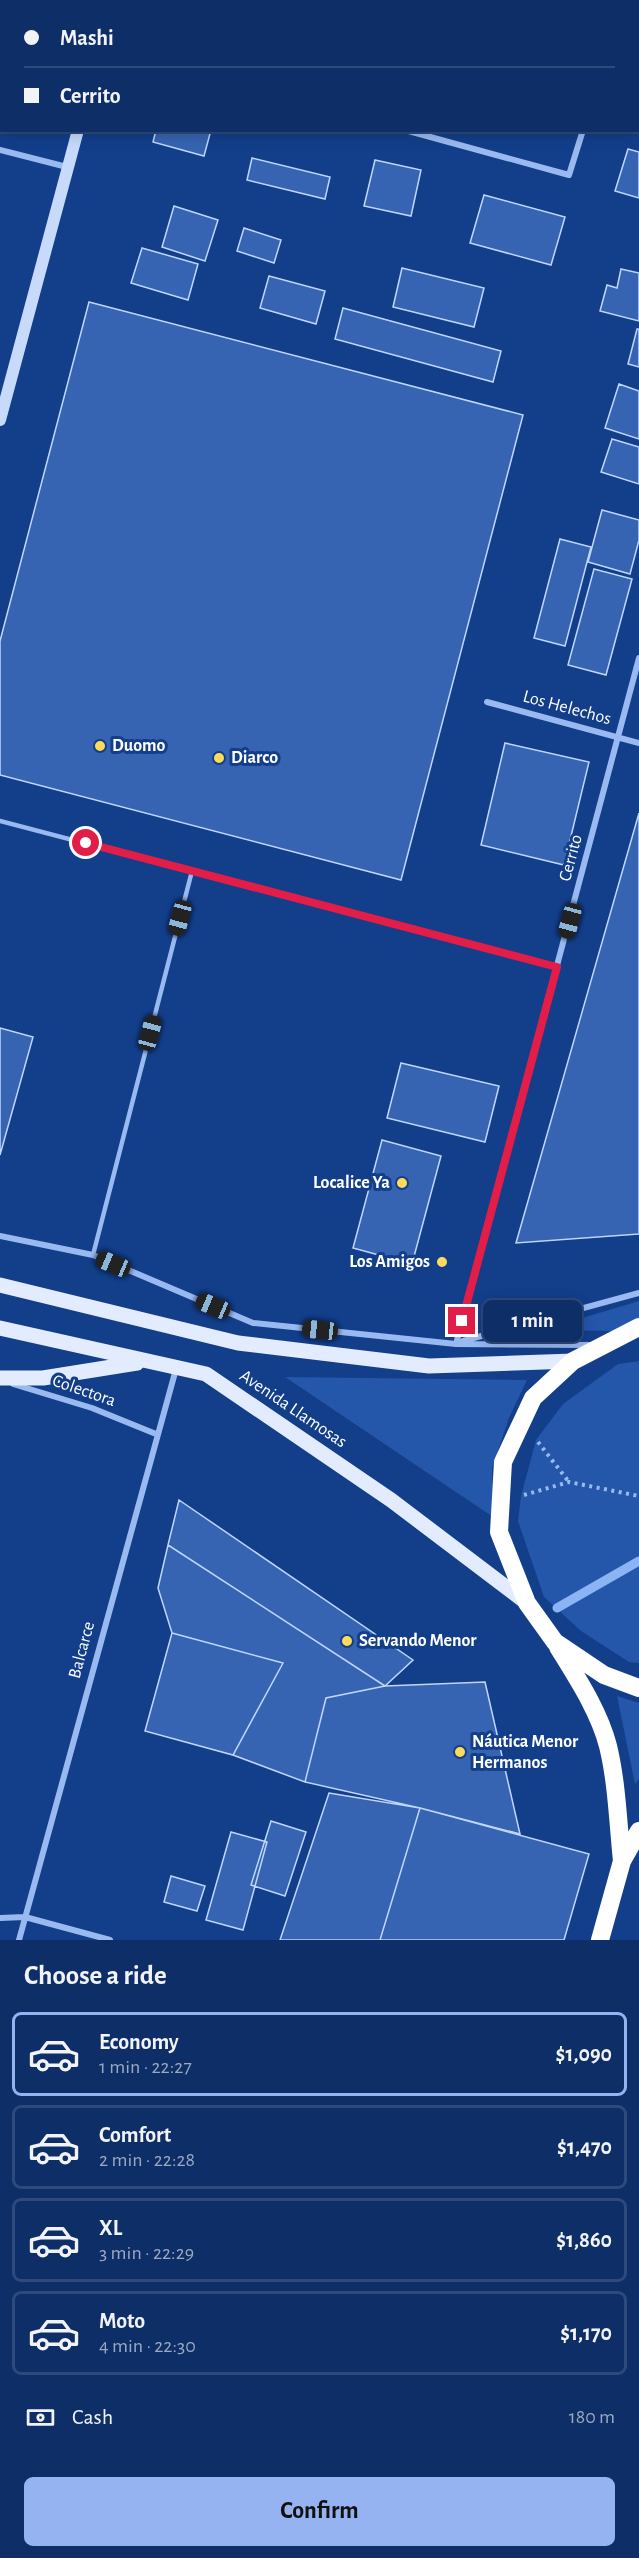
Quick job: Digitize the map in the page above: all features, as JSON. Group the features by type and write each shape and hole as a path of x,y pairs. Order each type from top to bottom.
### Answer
{"highway":[{"path":"621,1861 616,1794 607,1745 586,1694 555,1642 527,1603 499,1532 502,1462 533,1398 573,1361 639,1327"},
{"path":"620,1336 639,1335"},
{"path":"555,1642 604,1675 639,1688"},
{"path":"600,1940 621,1861 639,1831"}],"main road":[{"path":"0,420 77,132"},
{"name":"Avenida Llamosas","path":"0,1285 238,1343 429,1366 573,1361"},
{"name":"Avenida Llamosas","path":"0,1328 206,1374 391,1500 527,1603"},
{"path":"0,1379 43,1378 147,1362"}],"street":[{"path":"412,132 569,175 582,132"},
{"path":"0,150 68,167"},
{"name":"Cerrito","path":"456,1344 639,658"},
{"name":"Los Helechos","path":"487,702 639,743"},
{"path":"0,1236 93,1255 253,1323 456,1344 602,1345"},
{"path":"456,1344 639,1293"},
{"name":"Balcarce","path":"19,1940 156,1434 176,1369"},
{"name":"Colectora","path":"0,1379 92,1408 156,1434"},
{"path":"0,1918 25,1917 110,1940"}],"lane":[{"path":"0,821 557,967"},
{"path":"93,1255 192,871"}],"path":[{"path":"536,1440 569,1482"},
{"path":"521,1496 569,1482 639,1496"}],"shaded area":[{"path":"639,1301 639,1318 613,1331 542,1330"},
{"path":"639,1361 639,1663 629,1662 581,1631 544,1597 518,1521 521,1496 536,1440 563,1404 618,1364"},
{"path":"285,1377 527,1380 509,1418 492,1468 493,1517"},
{"path":"617,1696 639,1703 639,1779 635,1784"}],"building":[{"path":"156,132 210,132 204,156 153,142"},
{"path":"628,149 639,152 639,198 615,191"},
{"path":"252,158 330,177 325,199 247,180"},
{"path":"375,160 421,170 411,216 364,206"},
{"path":"484,195 565,217 551,265 470,243"},
{"path":"174,206 218,220 205,261 162,247"},
{"path":"244,228 281,240 274,263 237,251"},
{"path":"142,248 198,264 188,300 131,283"},
{"path":"402,268 484,288 474,327 393,307"},
{"path":"621,269 639,273 639,321 600,311 607,285 617,288"},
{"path":"269,276 325,291 316,324 260,308"},
{"name":"Diarco","path":"89,302 523,415 401,880 0,775 0,641"},
{"path":"343,308 501,351 493,382 335,339"},
{"path":"637,329 639,329 639,367 628,364"},
{"path":"619,384 639,391 639,439 605,428"},
{"path":"612,439 639,447 639,484 601,472"},
{"path":"602,510 639,520 639,540 630,574 588,562"},
{"path":"560,539 591,547 565,646 534,638"},
{"path":"594,569 632,579 606,675 568,665"},
{"path":"505,743 589,762 564,865 481,845"},
{"path":"639,813 639,1234 516,1243"},
{"path":"0,1028 33,1037 0,1155"},
{"path":"401,1063 499,1086 485,1142 387,1118"},
{"name":"Localice Ya","path":"382,1140 441,1156 412,1264 353,1248"},
{"path":"179,1500 413,1660 385,1686 168,1545"},
{"path":"168,1545 385,1686 326,1698 305,1782 233,1755 283,1663 172,1633 158,1588"},
{"path":"172,1633 283,1663 233,1755 145,1731"},
{"path":"485,1682 520,1834 305,1782 326,1698 385,1686"},
{"path":"329,1793 420,1808 380,1940 280,1940"},
{"path":"420,1808 589,1854 564,1940 380,1940"},
{"path":"271,1821 306,1832 285,1896 251,1885"},
{"path":"231,1832 267,1842 243,1930 206,1920"},
{"path":"171,1876 205,1886 197,1911 164,1902"}],"waterway":[{"path":"557,1608 639,1561"}],"place":[{"name":"Duomo","path":"100,746"},
{"name":"Diarco","path":"219,758"},
{"name":"Localice Ya","path":"402,1183"},
{"name":"Los Amigos","path":"442,1262"},
{"name":"Servando Menor","path":"347,1641"},
{"name":"Náutica Menor Hermanos","path":"460,1752"}],"route":[{"path":"86,843 557,967 462,1321"}]}
